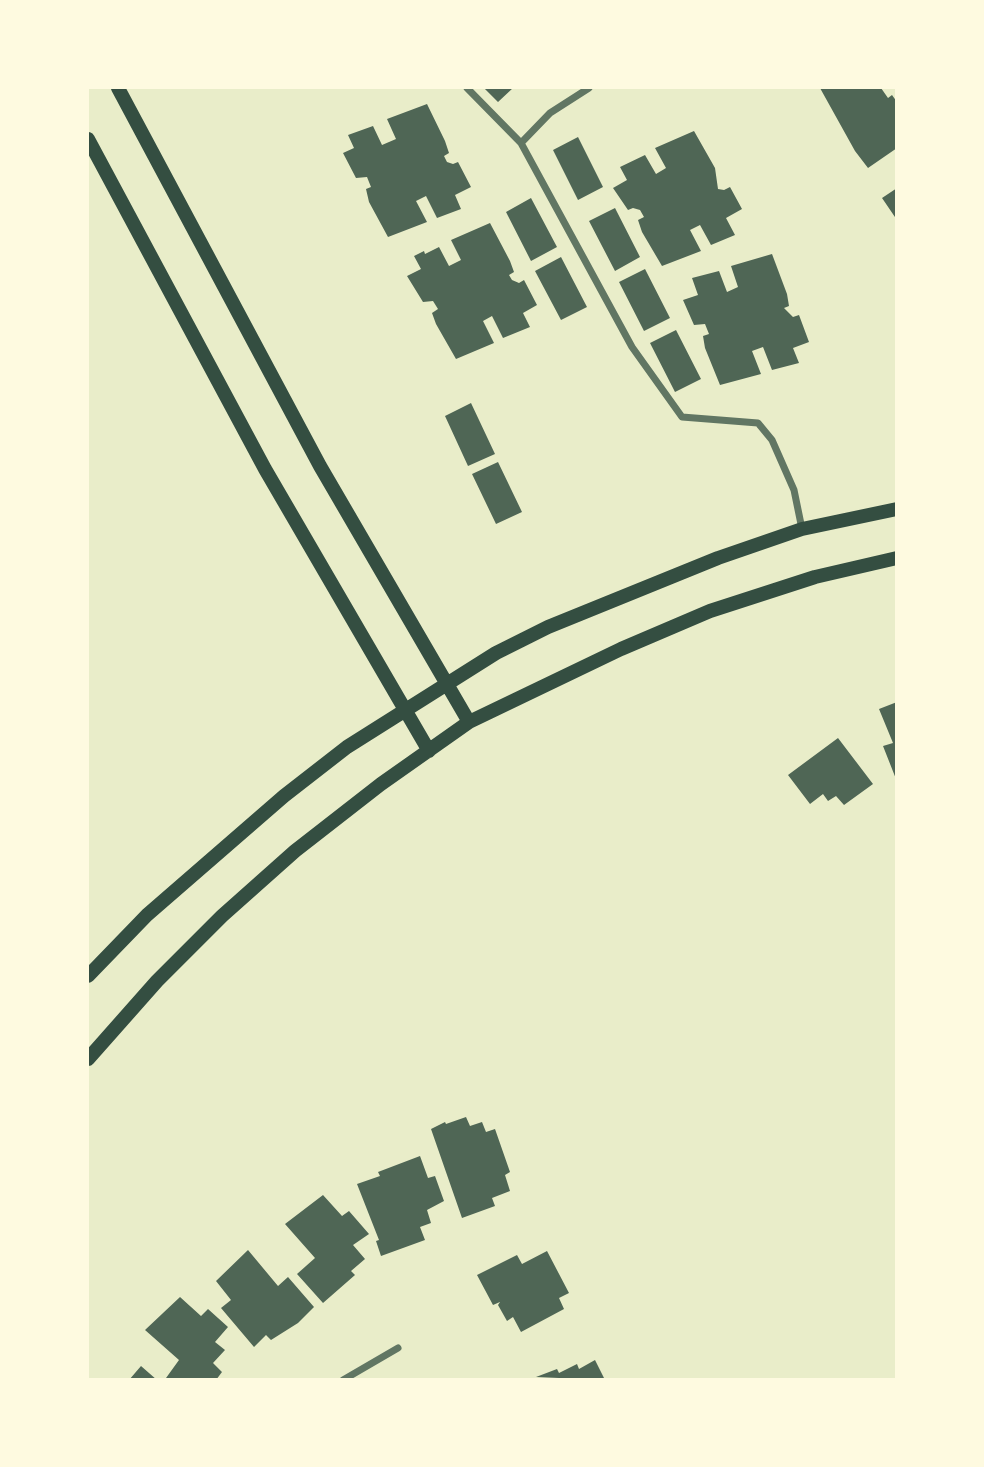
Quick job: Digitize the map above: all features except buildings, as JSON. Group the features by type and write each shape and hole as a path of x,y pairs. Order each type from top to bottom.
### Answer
{"main road":[{"path":"118,88 320,466 468,722"},
{"path":"88,139 265,470 403,711 429,751"},
{"path":"88,976 147,915 284,796 347,747 496,653 548,627 718,558 802,529 897,509"},
{"path":"88,1059 157,981 222,916 349,808 468,722 621,649 710,611 815,577 897,558"}],"street":[{"path":"467,88 521,143 632,346 682,417 758,423 772,440 793,490 802,529"},
{"path":"521,143 550,113 589,88"},
{"path":"343,1380 398,1348"}]}
